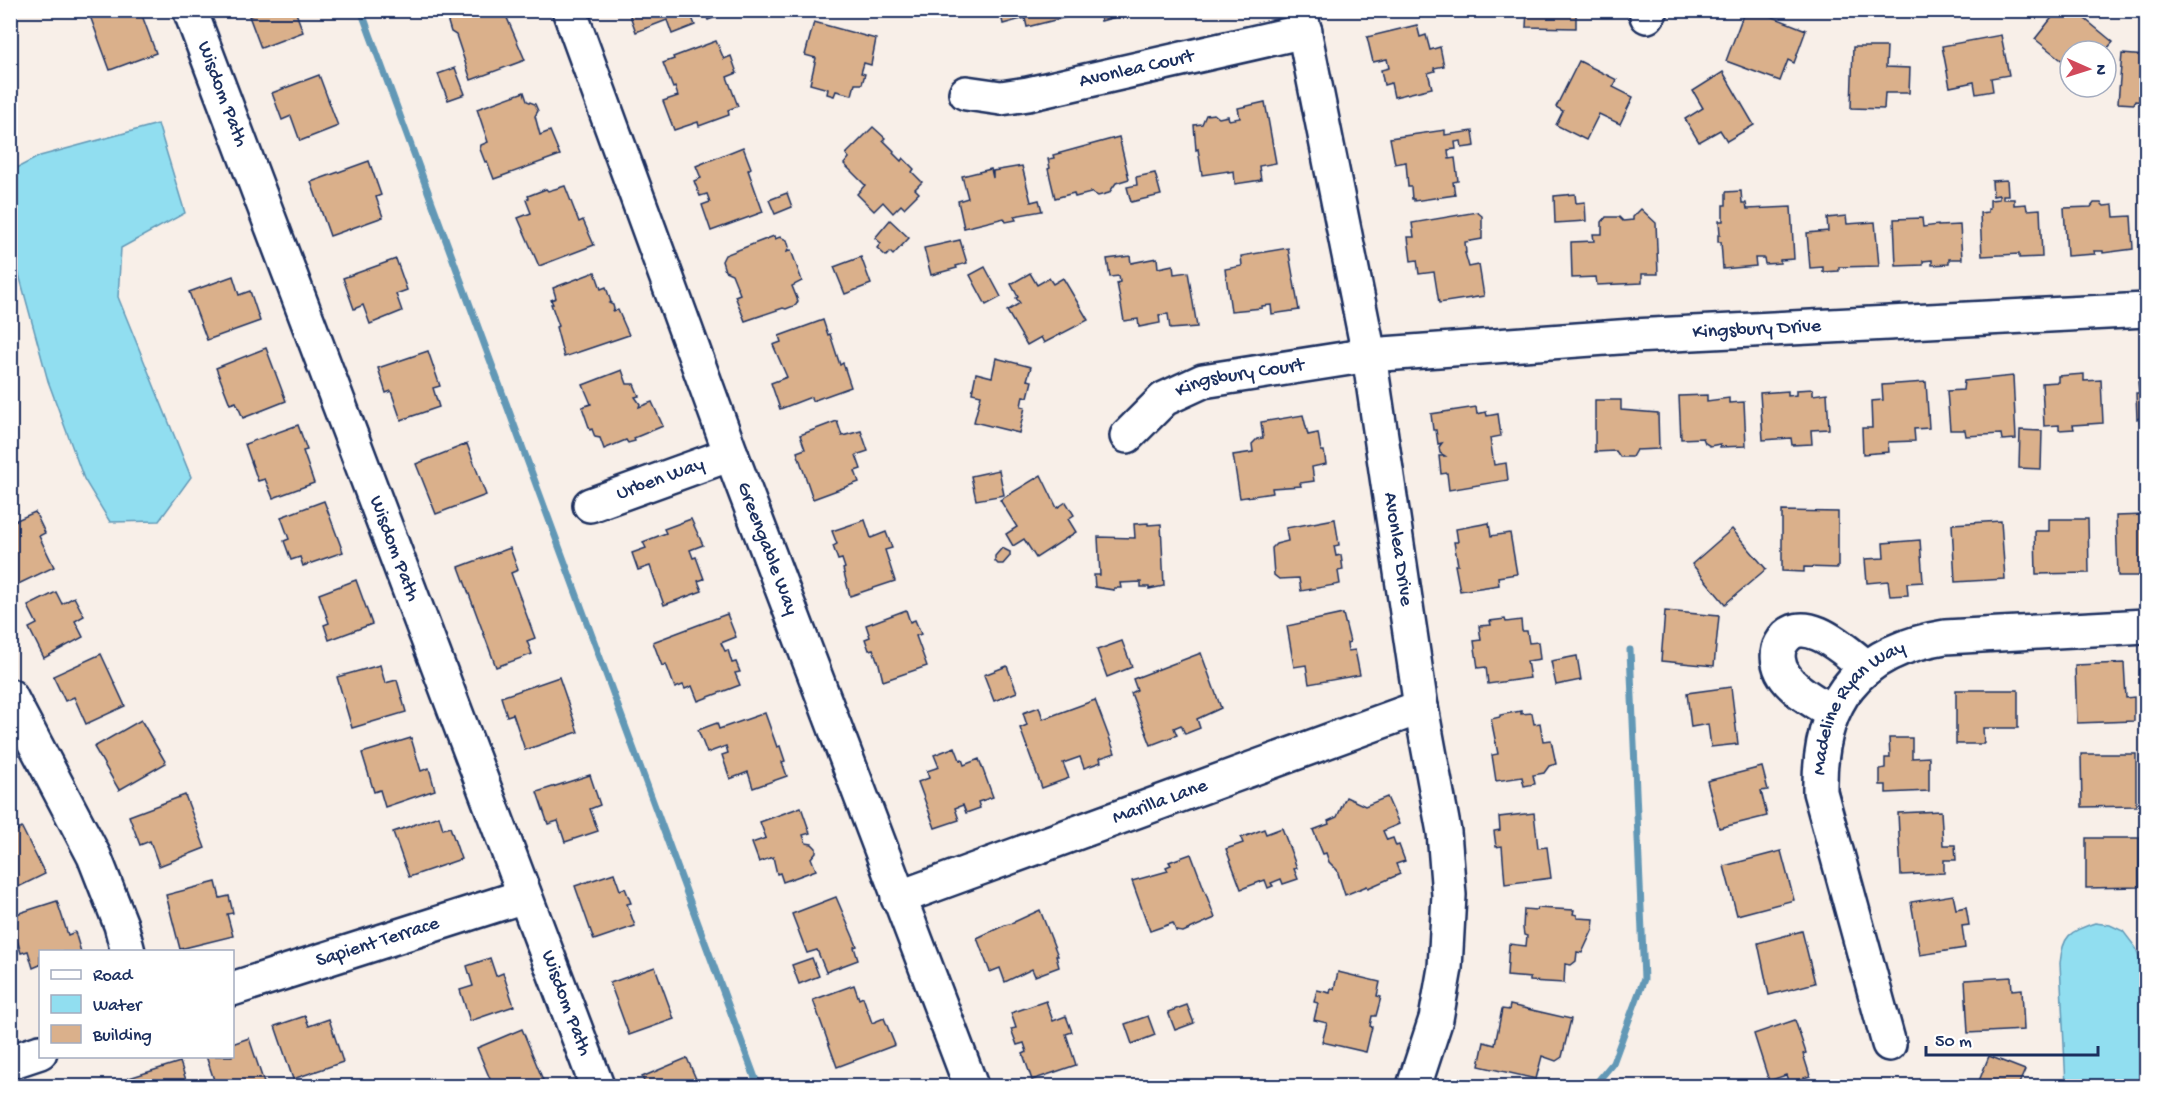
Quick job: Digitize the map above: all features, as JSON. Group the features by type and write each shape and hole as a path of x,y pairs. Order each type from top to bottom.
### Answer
{"street":[{"name":"Wisdom Path","path":"190,10 597,1086"},
{"name":"Greengable Way","path":"569,10 731,454 971,1086"},
{"name":"Avonlea Court","path":"966,93 1001,98 1028,94 1303,21"},
{"name":"Avonlea Drive","path":"1303,21 1369,355 1421,708 1444,832 1449,895 1445,968 1436,1019 1414,1086"},
{"name":"Kingsbury Drive","path":"1369,355 1634,336 2146,310"},
{"name":"Kingsbury Court","path":"1127,436 1164,399 1203,381 1369,355"},
{"name":"Urben Way","path":"590,505 731,454"},
{"name":"Madeline Ryan Way","path":"1889,1044 1820,792 1819,764 1823,737 1832,712 1842,695 1867,668 1896,649 1922,641 1945,637 2146,626"},
{"path":"1832,712 1784,676 1779,662 1780,645 1797,630 1820,633 1867,668"},
{"path":"10,696 94,856 121,925 128,950"},
{"name":"Marilla Lane","path":"898,898 1421,708"},
{"name":"Sapient Terrace","path":"234,988 524,896"},
{"path":"10,1062 39,1052"}],"water":[{"path":"158,124 185,213 121,248 118,297 191,477 159,521 110,522 84,479 48,381 11,245 11,176 13,170 40,156"},
{"path":"2095,923 2110,925 2123,931 2136,948 2146,976 2146,1086 2066,1086 2061,954 2066,940 2073,932"}],"building":[{"path":"106,10 140,10 156,53 110,70 90,16"},
{"path":"251,10 295,10 303,32 261,48 249,16 253,15"},
{"path":"460,10 496,10 497,13 504,11 525,60 471,80 456,35 451,32 448,22 450,16"},
{"path":"628,10 689,10 695,25 672,34 667,20 636,32"},
{"path":"704,10 726,10 727,13 708,20"},
{"path":"1000,10 1069,10 1071,16 1027,27 1025,18 1003,24"},
{"path":"1099,10 1126,10 1127,14 1101,21"},
{"path":"1527,10 1576,10 1576,28 1526,27"},
{"path":"1745,10 1755,10 1806,30 1794,63 1788,60 1780,81 1726,61"},
{"path":"2058,10 2074,10 2109,39 2058,39 2058,57 2035,39"},
{"path":"814,22 876,39 871,65 864,63 861,73 865,74 862,84 855,84 852,95 836,91 834,96 827,94 828,89 810,84 816,58 805,55"},
{"path":"1417,25 1420,37 1426,35 1430,50 1440,47 1444,66 1434,68 1435,71 1428,73 1432,88 1394,97 1391,83 1384,85 1381,70 1389,68 1387,59 1373,62 1367,37"},
{"path":"2001,35 2009,75 1991,78 1993,91 1976,94 1974,82 1950,87 1942,46"},
{"path":"716,41 724,59 731,56 737,73 727,77 738,106 728,110 729,115 699,126 698,122 674,130 663,101 678,96 663,63"},
{"path":"1853,47 1887,47 1886,67 1910,68 1909,93 1885,93 1884,109 1851,108"},
{"path":"2122,54 2146,56 2146,102 2118,103"},
{"path":"1579,61 1617,80 1613,87 1633,97 1620,124 1599,114 1586,140 1556,125 1563,111 1556,107"},
{"path":"455,68 465,94 448,100 438,74"},
{"path":"1723,72 1754,125 1727,141 1720,130 1699,142 1685,119 1703,108 1693,91"},
{"path":"319,75 338,126 300,141 291,116 282,120 272,93"},
{"path":"524,92 527,101 535,104 538,111 535,116 540,135 550,131 560,155 494,179 480,149 481,145 488,142 477,109"},
{"path":"1265,102 1276,163 1259,166 1261,180 1235,184 1234,171 1202,175 1198,149 1196,150 1194,125 1202,124 1206,115 1214,114 1219,118 1228,116 1229,120 1240,118 1238,108"},
{"path":"873,127 885,138 883,140 894,151 893,153 901,161 903,158 914,169 912,172 922,182 915,189 919,193 904,208 901,205 893,213 883,202 874,211 857,194 865,185 844,164 849,158 846,154"},
{"path":"1445,130 1445,135 1473,131 1475,146 1462,148 1461,141 1455,142 1456,149 1448,150 1449,159 1455,158 1458,181 1453,182 1455,195 1414,201 1411,187 1408,187 1406,162 1395,164 1390,138"},
{"path":"1119,137 1129,179 1116,183 1109,193 1098,196 1091,192 1075,197 1074,193 1055,198 1048,159 1054,158 1053,155"},
{"path":"743,147 751,168 748,170 763,212 711,231 702,205 710,202 707,194 700,196 694,181 701,178 696,166"},
{"path":"369,161 381,195 376,197 383,217 330,236 311,182"},
{"path":"1022,166 1031,202 1039,200 1042,211 1014,216 1016,220 1006,222 1004,218 964,228 958,201 968,198 962,176 991,169 993,178 993,171"},
{"path":"1155,173 1161,195 1131,202 1127,187 1137,185 1136,177"},
{"path":"2007,180 2008,195 2003,195 2003,199 2014,199 2014,205 2026,204 2027,210 2040,209 2042,257 2019,258 2019,254 1982,256 1980,213 1988,212 1990,200 1999,199 1999,195 1993,196 1992,181"},
{"path":"565,186 579,222 583,220 594,245 539,266 518,218 531,213 526,200 528,196 546,189 548,191"},
{"path":"1741,191 1742,203 1746,203 1747,209 1791,207 1794,259 1765,264 1764,258 1755,258 1756,266 1723,269 1721,242 1718,242 1719,221 1723,221 1726,192"},
{"path":"787,193 792,207 775,214 769,200"},
{"path":"1575,194 1576,203 1585,202 1586,221 1555,223 1554,196"},
{"path":"2094,203 2101,203 2104,206 2113,205 2114,217 2131,216 2133,249 2103,253 2103,251 2094,251 2095,254 2067,256 2064,208 2091,207"},
{"path":"1641,209 1656,223 1658,274 1642,274 1642,283 1597,285 1596,277 1572,278 1571,242 1594,241 1593,234 1602,234 1602,222 1606,217 1619,217 1623,221 1633,220"},
{"path":"1477,212 1482,216 1482,239 1465,242 1465,253 1469,267 1479,265 1484,296 1439,303 1434,272 1419,274 1417,260 1411,261 1408,237 1414,237 1412,223"},
{"path":"1846,216 1847,224 1875,222 1879,266 1839,267 1839,271 1823,272 1823,267 1810,268 1807,233 1828,231 1827,218"},
{"path":"1922,218 1923,227 1960,225 1962,259 1949,259 1949,264 1932,265 1932,260 1923,261 1923,265 1896,266 1894,219"},
{"path":"890,220 909,238 893,255 890,252 886,256 877,248 881,243 875,238"},
{"path":"774,236 775,239 780,237 787,240 789,247 787,252 791,250 802,281 792,286 798,301 796,305 786,309 783,308 745,321 735,296 740,294 732,274 725,271 722,261 725,255"},
{"path":"960,240 967,263 931,275 924,248"},
{"path":"1288,248 1299,310 1272,314 1271,305 1231,311 1225,269 1242,266 1241,256"},
{"path":"1130,256 1131,263 1157,258 1158,268 1173,265 1174,274 1188,272 1197,327 1170,329 1168,314 1159,315 1160,323 1139,327 1138,319 1124,321 1117,283 1120,282 1119,276 1110,277 1107,259"},
{"path":"861,257 871,284 845,294 834,267"},
{"path":"396,259 407,290 396,294 402,311 370,324 363,305 354,309 343,278"},
{"path":"985,267 1001,297 986,305 970,275"},
{"path":"595,272 601,289 606,287 611,302 609,303 613,305 613,311 618,310 629,335 564,357 556,327 559,326 551,304 553,304 551,300 556,298 553,288"},
{"path":"1030,273 1037,285 1049,278 1053,284 1063,278 1088,320 1044,343 1041,337 1027,345 1007,311 1020,303 1011,284"},
{"path":"233,276 239,295 250,291 260,321 207,340 189,292"},
{"path":"823,320 840,365 843,363 851,387 812,401 811,397 780,409 771,383 787,377 773,345 781,342 779,336"},
{"path":"266,348 286,401 243,418 236,402 230,404 216,368"},
{"path":"428,351 440,386 433,388 439,407 401,420 391,391 386,393 378,368"},
{"path":"996,358 1031,367 1027,380 1032,381 1028,397 1023,396 1021,406 1025,407 1019,433 974,422 981,395 972,393 976,373 992,377"},
{"path":"622,370 627,384 634,384 639,396 635,397 640,404 639,407 652,402 663,426 634,438 635,441 628,443 626,440 604,449 600,438 595,437 592,429 590,430 582,407 591,404 583,385"},
{"path":"2084,374 2084,381 2101,380 2103,423 2073,425 2074,429 2059,430 2059,425 2044,426 2042,383 2058,382 2058,376"},
{"path":"2013,376 2016,439 2002,440 2001,434 1966,436 1965,430 1950,430 1947,391 1963,390 1964,381"},
{"path":"2146,381 2146,421 2140,422 2140,418 2137,419 2136,393 2139,393 2138,382"},
{"path":"1926,382 1929,428 1914,429 1915,441 1888,442 1889,452 1863,454 1862,428 1872,428 1871,401 1883,400 1882,385"},
{"path":"1813,389 1813,395 1827,393 1829,429 1811,430 1812,444 1792,445 1791,438 1763,440 1760,393 1788,391 1788,396 1796,395 1796,390"},
{"path":"1707,395 1707,401 1729,398 1729,403 1744,402 1746,446 1720,447 1720,444 1710,446 1703,438 1681,439 1679,396"},
{"path":"1595,400 1621,400 1621,410 1658,413 1659,449 1636,450 1632,457 1620,457 1616,451 1595,452"},
{"path":"1476,407 1477,414 1486,412 1487,416 1498,414 1501,436 1490,438 1494,465 1506,463 1508,480 1449,490 1447,473 1441,474 1439,456 1445,456 1440,453 1439,447 1442,443 1438,444 1431,414"},
{"path":"1303,415 1308,435 1318,433 1321,451 1324,451 1326,464 1312,467 1314,481 1300,483 1301,486 1272,488 1273,493 1240,498 1233,455 1253,452 1252,444 1257,439 1263,438 1261,422"},
{"path":"837,421 842,436 861,431 868,451 856,455 861,469 855,471 859,482 813,499 797,452 805,449 800,435"},
{"path":"298,425 307,450 303,451 314,483 273,498 265,479 258,481 245,444"},
{"path":"2020,430 2042,431 2041,469 2019,468"},
{"path":"467,444 486,495 436,514 416,464"},
{"path":"999,470 1004,495 976,500 971,476"},
{"path":"1041,475 1057,508 1066,502 1074,515 1068,519 1076,532 1036,558 1024,539 1013,546 1006,534 1017,527 1000,500"},
{"path":"324,501 343,552 303,566 300,557 291,560 284,541 289,539 281,517"},
{"path":"1782,511 1838,512 1838,568 1804,567 1804,572 1782,571"},
{"path":"35,512 45,533 39,536 54,567 12,587 10,583 10,523"},
{"path":"2146,515 2146,576 2118,576 2116,516"},
{"path":"691,519 703,545 690,550 693,558 696,557 704,579 698,581 702,591 664,605 650,566 638,570 632,553 646,548 643,542 666,533 664,529"},
{"path":"1335,519 1339,545 1334,546 1336,556 1341,555 1343,570 1338,571 1340,584 1301,591 1299,578 1279,579 1274,575 1272,548 1276,544 1288,541 1286,528"},
{"path":"2049,519 2088,519 2089,573 2036,574 2035,531 2049,531"},
{"path":"865,520 871,538 886,532 892,548 885,550 895,581 850,596 842,559 838,560 833,546 837,544 832,531"},
{"path":"2001,521 2005,579 1955,582 1952,524"},
{"path":"1148,523 1148,525 1161,524 1164,586 1149,589 1149,587 1141,587 1141,582 1120,583 1121,588 1114,588 1114,590 1095,587 1094,575 1100,575 1098,537 1135,538 1134,524"},
{"path":"1489,523 1491,536 1510,533 1517,574 1498,577 1499,585 1460,591 1455,565 1458,565 1454,542 1458,542 1456,529"},
{"path":"1732,529 1766,569 1725,604 1692,564"},
{"path":"1920,540 1923,582 1907,583 1908,595 1890,596 1888,581 1867,583 1865,559 1884,558 1883,543"},
{"path":"510,548 518,570 511,573 535,638 527,641 532,654 496,667 459,567"},
{"path":"1002,548 1010,552 1010,556 1003,564 998,564 995,556"},
{"path":"356,580 372,624 329,640 324,625 329,623 319,594"},
{"path":"56,592 62,604 74,597 84,616 75,621 83,637 44,658 29,628 37,624 28,606"},
{"path":"906,610 910,622 915,620 921,634 916,636 927,666 883,681 878,660 873,649 869,650 865,639 870,637 866,625"},
{"path":"1665,611 1719,616 1714,666 1661,661"},
{"path":"727,614 736,637 721,643 725,651 728,650 732,663 736,662 740,672 735,673 740,685 698,701 692,686 685,689 683,685 675,688 666,664 662,666 653,642"},
{"path":"1343,614 1350,642 1347,643 1348,651 1355,650 1360,675 1309,684 1306,665 1294,667 1287,626"},
{"path":"1505,619 1506,622 1521,620 1522,631 1527,631 1529,643 1538,642 1540,659 1527,661 1530,678 1488,684 1486,667 1478,668 1474,641 1481,640 1479,626 1491,625 1490,621"},
{"path":"1122,641 1132,667 1107,677 1097,650"},
{"path":"1201,653 1221,708 1197,719 1200,728 1185,734 1181,725 1174,728 1177,735 1151,745 1131,693 1137,690 1133,679"},
{"path":"101,654 125,706 86,724 74,697 65,701 53,676"},
{"path":"1577,656 1581,680 1556,685 1551,661"},
{"path":"2124,663 2126,698 2134,697 2134,721 2077,723 2075,665"},
{"path":"380,665 385,683 397,680 406,712 352,728 337,677"},
{"path":"1007,666 1017,692 994,701 984,675"},
{"path":"559,677 578,732 525,750 513,714 507,716 501,697"},
{"path":"1731,687 1738,744 1711,747 1708,724 1691,727 1687,693"},
{"path":"1956,690 2018,690 2018,728 1983,728 1984,744 1956,744"},
{"path":"1095,700 1115,753 1100,758 1101,762 1084,768 1080,757 1063,763 1069,778 1042,788 1020,728 1027,725 1023,713 1039,707 1043,719"},
{"path":"1521,711 1521,714 1532,713 1534,724 1540,723 1543,741 1551,740 1556,764 1549,766 1544,773 1533,775 1535,784 1524,786 1522,777 1496,781 1492,755 1498,754 1491,719"},
{"path":"765,713 777,747 780,746 787,776 753,788 748,772 730,779 722,755 728,753 726,746 707,753 698,730 717,723 719,729"},
{"path":"141,720 166,763 119,790 94,747"},
{"path":"411,738 421,771 429,768 435,790 385,807 380,790 374,792 362,753"},
{"path":"1889,738 1912,738 1912,758 1929,757 1929,791 1886,793 1886,785 1880,785 1880,769 1885,768 1885,758 1890,758"},
{"path":"955,747 964,765 979,759 993,797 978,802 980,808 966,813 963,805 955,808 959,820 935,828 918,782 929,778 927,771 939,767 934,755"},
{"path":"2081,754 2136,754 2136,806 2082,807"},
{"path":"1762,767 1768,790 1761,791 1767,816 1719,828 1707,781"},
{"path":"590,775 600,805 590,809 598,831 565,842 558,821 548,824 537,792"},
{"path":"185,795 205,848 159,866 150,841 140,845 129,816"},
{"path":"1346,797 1365,806 1387,797 1399,824 1383,831 1387,840 1393,838 1396,846 1399,845 1405,861 1396,864 1400,874 1345,895 1337,870 1329,862 1326,853 1323,854 1313,830 1329,824 1328,821 1337,817"},
{"path":"801,807 810,833 803,835 806,843 816,848 811,858 816,870 783,882 780,873 777,874 773,857 759,862 752,843 766,838 760,822"},
{"path":"1941,811 1943,845 1955,845 1956,860 1944,860 1944,873 1901,875 1898,813"},
{"path":"1534,813 1538,848 1547,847 1551,878 1505,884 1502,846 1496,847 1494,831 1500,830 1499,817"},
{"path":"439,816 443,829 450,827 461,859 409,877 393,832"},
{"path":"22,828 45,874 10,891 10,834"},
{"path":"1282,828 1297,868 1294,869 1298,879 1283,884 1281,879 1271,883 1273,886 1268,888 1265,880 1241,889 1226,849 1243,843 1241,838 1264,829 1266,834"},
{"path":"2086,838 2139,838 2139,887 2086,888"},
{"path":"1781,851 1794,900 1737,915 1724,866"},
{"path":"1191,854 1215,918 1183,932 1176,931 1173,923 1150,931 1132,881 1168,871 1166,867 1171,865 1169,862"},
{"path":"614,873 620,890 625,888 631,903 627,904 635,926 594,940 575,886"},
{"path":"216,882 220,898 229,896 233,913 227,914 233,936 180,949 166,895"},
{"path":"1953,895 1956,909 1966,907 1969,925 1962,926 1965,948 1920,955 1911,902"},
{"path":"836,897 857,946 854,947 858,960 826,972 817,950 807,953 792,914"},
{"path":"57,901 68,935 75,932 80,950 39,950 39,965 33,968 28,951 21,953 10,916"},
{"path":"1537,908 1574,910 1573,914 1577,915 1577,918 1594,919 1593,929 1582,953 1577,952 1576,961 1571,965 1565,964 1564,983 1530,981 1530,978 1507,976 1509,944 1526,946 1527,936 1524,935 1523,928 1524,909 1536,910"},
{"path":"1040,910 1058,956 1056,956 1059,967 1035,976 1032,969 1005,982 1000,968 990,972 977,938"},
{"path":"1802,931 1815,983 1769,995 1758,943"},
{"path":"490,958 496,976 503,973 514,1006 470,1021 460,990 473,986 467,966"},
{"path":"812,958 819,976 799,984 792,965"},
{"path":"655,967 674,1019 629,1035 610,983"},
{"path":"1338,972 1380,982 1377,996 1381,997 1376,1016 1372,1016 1370,1026 1372,1027 1366,1052 1322,1042 1327,1023 1314,1020 1318,1003 1314,1002 1317,990 1330,993 1331,988 1334,989"},
{"path":"2011,977 2012,990 2022,989 2024,1030 1968,1033 1965,980"},
{"path":"854,985 859,999 863,997 872,1023 884,1018 895,1045 837,1067 813,1000"},
{"path":"1046,1001 1053,1021 1066,1016 1072,1032 1066,1034 1076,1065 1032,1080 1023,1054 1027,1052 1024,1043 1017,1045 1011,1029 1016,1028 1011,1013"},
{"path":"1187,1005 1194,1023 1175,1030 1168,1012"},
{"path":"1510,1005 1571,1019 1562,1057 1556,1061 1542,1056 1536,1079 1479,1066 1484,1042 1495,1045 1502,1009 1509,1010"},
{"path":"305,1016 309,1026 329,1019 343,1062 293,1079 275,1026"},
{"path":"1148,1016 1155,1035 1132,1044 1125,1024"},
{"path":"1795,1020 1806,1053 1803,1054 1810,1076 1789,1083 1786,1075 1769,1081 1754,1034"},
{"path":"522,1029 545,1085 493,1086 477,1048"},
{"path":"249,1038 265,1086 216,1086 207,1058 234,1058 234,1043"},
{"path":"1989,1056 2025,1070 2018,1086 1977,1086"},
{"path":"687,1058 699,1086 646,1086 642,1077"},
{"path":"180,1062 188,1086 131,1086 129,1078"}],"waterway":[{"path":"361,10 758,1086"},
{"path":"1594,1086 1613,1063 1644,979 1630,650"}]}
